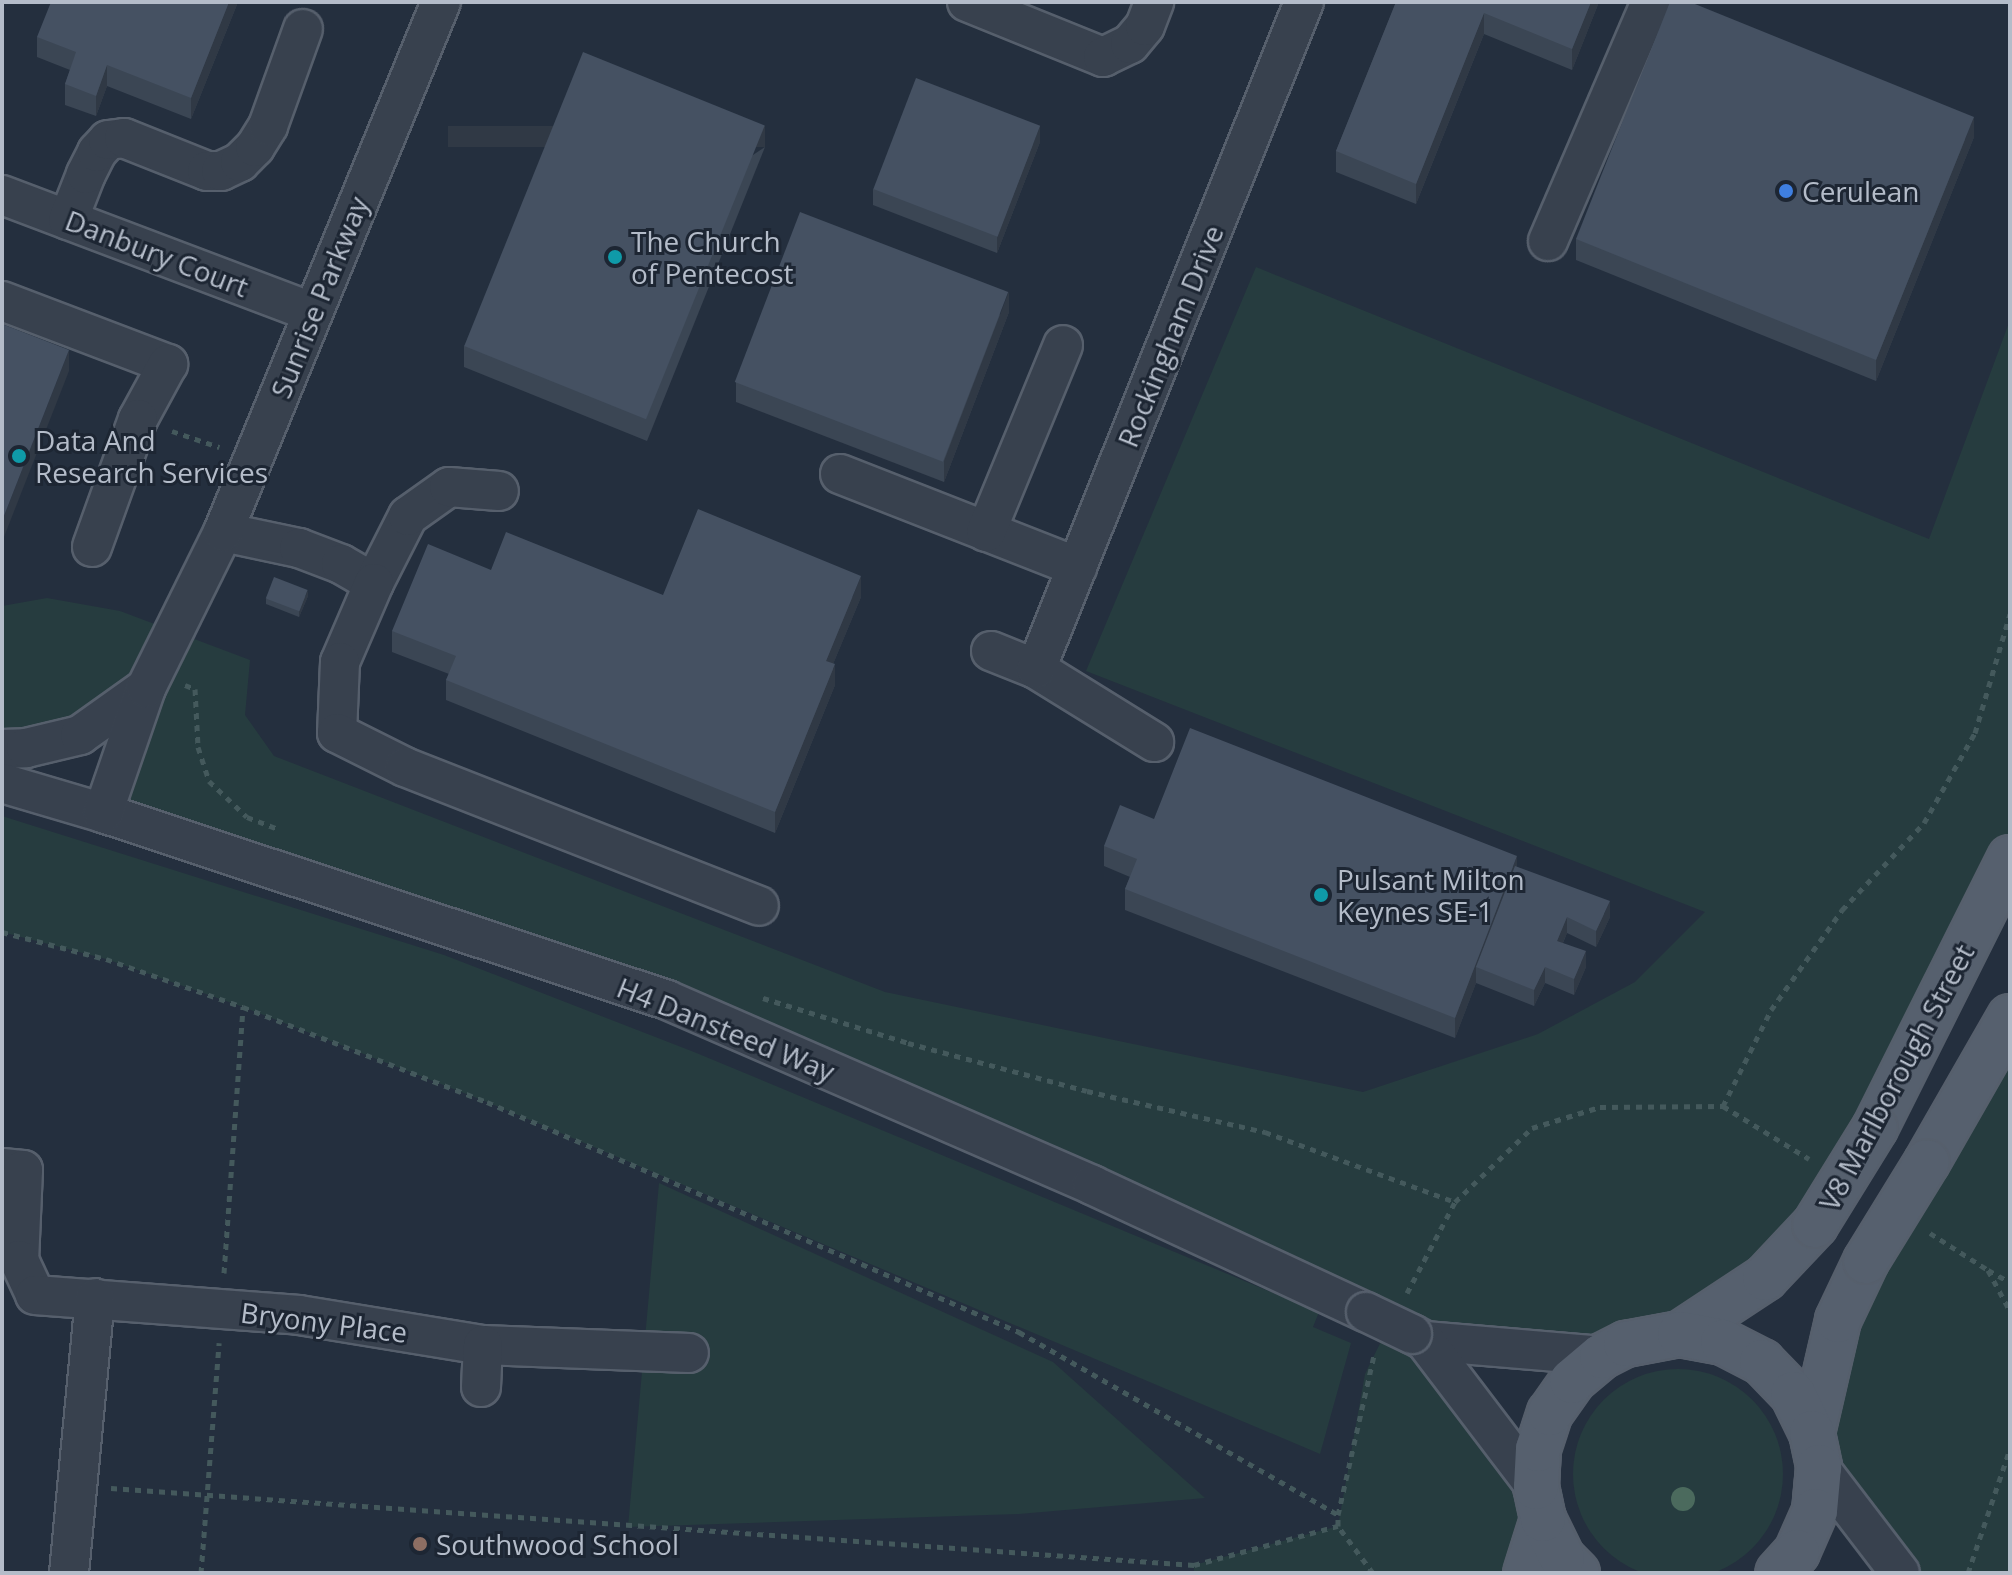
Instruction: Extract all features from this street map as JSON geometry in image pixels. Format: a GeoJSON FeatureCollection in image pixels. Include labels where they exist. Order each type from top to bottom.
{"type":"FeatureCollection","features":[{"type":"Feature","properties":{"kind":"main road","name":"V8 Marlborough Street"},"geometry":{"type":"LineString","coordinates":[[1680,1334],[1765,1278],[1815,1225],[1875,1128],[2010,858]]}},
{"type":"Feature","properties":{"kind":"main road"},"geometry":{"type":"LineString","coordinates":[[1778,1573],[1797,1552],[1815,1511],[1816,1450],[1838,1320],[1866,1261],[2010,1017]]}},
{"type":"Feature","properties":{"kind":"main road"},"geometry":{"type":"LineString","coordinates":[[1526,1573],[1540,1503],[1538,1449],[1550,1413],[1572,1381],[1602,1356],[1626,1344],[1680,1334],[1723,1342],[1762,1362],[1793,1394],[1816,1450]]}},
{"type":"Feature","properties":{"kind":"main road"},"geometry":{"type":"LineString","coordinates":[[1540,1503],[1562,1558],[1577,1573]]}},
{"type":"Feature","properties":{"kind":"street","name":"Sunrise Parkway"},"geometry":{"type":"LineString","coordinates":[[103,813],[150,680],[223,532],[441,2]]}},
{"type":"Feature","properties":{"kind":"street"},"geometry":{"type":"LineString","coordinates":[[967,2],[1103,57],[1130,44],[1145,26],[1154,2]]}},
{"type":"Feature","properties":{"kind":"street","name":"Rockingham Drive"},"geometry":{"type":"LineString","coordinates":[[1036,669],[1304,2]]}},
{"type":"Feature","properties":{"kind":"street"},"geometry":{"type":"LineString","coordinates":[[1548,241],[1651,2]]}},
{"type":"Feature","properties":{"kind":"street"},"geometry":{"type":"LineString","coordinates":[[68,220],[86,174],[97,152],[108,140],[124,138],[207,171],[221,171],[240,162],[255,147],[268,126],[303,29]]}},
{"type":"Feature","properties":{"kind":"street","name":"Danbury Court"},"geometry":{"type":"LineString","coordinates":[[2,195],[312,312]]}},
{"type":"Feature","properties":{"kind":"street"},"geometry":{"type":"LineString","coordinates":[[2,301],[168,364],[138,419],[92,547]]}},
{"type":"Feature","properties":{"kind":"street"},"geometry":{"type":"LineString","coordinates":[[986,532],[1063,345]]}},
{"type":"Feature","properties":{"kind":"street"},"geometry":{"type":"LineString","coordinates":[[840,474],[1077,567]]}},
{"type":"Feature","properties":{"kind":"street"},"geometry":{"type":"LineString","coordinates":[[499,491],[449,487],[408,516],[374,583],[340,662],[337,733],[405,767],[759,906]]}},
{"type":"Feature","properties":{"kind":"street"},"geometry":{"type":"LineString","coordinates":[[223,532],[299,548],[341,564],[374,583]]}},
{"type":"Feature","properties":{"kind":"street"},"geometry":{"type":"LineString","coordinates":[[991,651],[1036,669],[1154,742]]}},
{"type":"Feature","properties":{"kind":"street"},"geometry":{"type":"LineString","coordinates":[[2,749],[26,748],[80,735],[150,680]]}},
{"type":"Feature","properties":{"kind":"street","name":"H4 Dansteed Way"},"geometry":{"type":"LineString","coordinates":[[2,783],[103,813],[667,1000],[1092,1185],[1366,1312],[1405,1341],[1540,1503]]}},
{"type":"Feature","properties":{"kind":"street","name":"Bryony Place"},"geometry":{"type":"LineString","coordinates":[[2,1168],[23,1170],[19,1260],[35,1295],[299,1315],[483,1345],[689,1353]]}},
{"type":"Feature","properties":{"kind":"street"},"geometry":{"type":"LineString","coordinates":[[69,1573],[95,1298]]}},
{"type":"Feature","properties":{"kind":"street","name":"H4 Dansteed Way"},"geometry":{"type":"LineString","coordinates":[[1405,1341],[1602,1356]]}},
{"type":"Feature","properties":{"kind":"street"},"geometry":{"type":"LineString","coordinates":[[481,1387],[483,1345]]}},
{"type":"Feature","properties":{"kind":"street"},"geometry":{"type":"LineString","coordinates":[[1816,1450],[1900,1573]]}},
{"type":"Feature","properties":{"kind":"path"},"geometry":{"type":"LineString","coordinates":[[138,419],[254,458]]}},
{"type":"Feature","properties":{"kind":"path"},"geometry":{"type":"LineString","coordinates":[[1406,1295],[1455,1202],[1532,1128],[1600,1107],[1723,1106],[1780,998],[1842,910],[1924,823],[1975,733],[2010,614]]}},
{"type":"Feature","properties":{"kind":"path"},"geometry":{"type":"LineString","coordinates":[[150,680],[195,689],[198,747],[209,781],[247,817],[288,832]]}},
{"type":"Feature","properties":{"kind":"path"},"geometry":{"type":"LineString","coordinates":[[2,932],[106,959],[243,1007],[487,1102],[1019,1332],[1338,1515]]}},
{"type":"Feature","properties":{"kind":"path"},"geometry":{"type":"LineString","coordinates":[[748,994],[952,1055],[1265,1132],[1455,1202]]}},
{"type":"Feature","properties":{"kind":"path"},"geometry":{"type":"LineString","coordinates":[[201,1573],[243,1007]]}},
{"type":"Feature","properties":{"kind":"path"},"geometry":{"type":"LineString","coordinates":[[1926,1231],[2010,1282]]}},
{"type":"Feature","properties":{"kind":"path"},"geometry":{"type":"LineString","coordinates":[[1988,1270],[2010,1311]]}},
{"type":"Feature","properties":{"kind":"path"},"geometry":{"type":"LineString","coordinates":[[1373,1573],[1338,1526],[1338,1515],[1371,1361],[1405,1341]]}},
{"type":"Feature","properties":{"kind":"path"},"geometry":{"type":"LineString","coordinates":[[1968,1573],[2010,1449]]}},
{"type":"Feature","properties":{"kind":"path"},"geometry":{"type":"LineString","coordinates":[[77,1485],[208,1498],[1194,1565],[1338,1526]]}},
{"type":"Feature","properties":{"kind":"green space"},"geometry":{"type":"Polygon","coordinates":[[[1256,267],[1929,539],[2010,320],[2010,858],[1815,1225],[1680,1334],[1426,1341],[1536,1487],[1526,1573],[1194,1573],[1194,1565],[1338,1526],[1365,1374],[1390,1323],[667,1000],[103,813],[146,689],[2,749],[2,606],[47,598],[120,611],[250,660],[245,715],[274,756],[885,992],[1363,1092],[1538,1034],[1635,982],[1705,912],[1086,671],[1256,267]]]}},
{"type":"Feature","properties":{"kind":"green space"},"geometry":{"type":"Polygon","coordinates":[[[2,816],[444,955],[694,1052],[1319,1312],[1313,1327],[1351,1343],[1320,1454],[487,1102],[243,1007],[106,959],[2,932],[2,816]]]}},
{"type":"Feature","properties":{"kind":"green space"},"geometry":{"type":"Polygon","coordinates":[[[2010,1017],[2010,1573],[1900,1573],[1819,1467],[1838,1320],[2010,1017]]]}},
{"type":"Feature","properties":{"kind":"green space"},"geometry":{"type":"Polygon","coordinates":[[[659,1183],[1053,1362],[1205,1498],[1019,1514],[628,1527],[659,1183]]]}},
{"type":"Feature","properties":{"kind":"green space"},"geometry":{"type":"Polygon","coordinates":[[[1678,1369],[1718,1377],[1737,1386],[1752,1400],[1766,1415],[1775,1434],[1783,1474],[1775,1514],[1766,1533],[1752,1548],[1737,1562],[1718,1571],[1678,1579],[1638,1571],[1619,1562],[1604,1548],[1590,1533],[1581,1514],[1573,1474],[1581,1434],[1590,1415],[1604,1400],[1619,1386],[1638,1377],[1678,1369]]]}},
{"type":"Feature","properties":{"kind":"building"},"geometry":{"type":"Polygon","coordinates":[[[51,2],[229,2],[191,98],[107,65],[96,96],[65,84],[76,52],[37,37],[51,2]]]}},
{"type":"Feature","properties":{"kind":"building"},"geometry":{"type":"Polygon","coordinates":[[[1396,2],[1591,2],[1572,49],[1484,13],[1416,184],[1336,151],[1396,2]]]}},
{"type":"Feature","properties":{"kind":"building"},"geometry":{"type":"Polygon","coordinates":[[[1670,2],[1690,2],[1974,117],[1876,360],[1576,239],[1670,2]]]}},
{"type":"Feature","properties":{"kind":"building","name":"The Church of Pentecost"},"geometry":{"type":"Polygon","coordinates":[[[583,52],[765,125],[646,419],[464,346],[583,52]]]}},
{"type":"Feature","properties":{"kind":"building"},"geometry":{"type":"Polygon","coordinates":[[[916,78],[1040,126],[998,237],[873,189],[916,78]]]}},
{"type":"Feature","properties":{"kind":"building"},"geometry":{"type":"Polygon","coordinates":[[[800,212],[1008,292],[943,462],[735,382],[800,212]]]}},
{"type":"Feature","properties":{"kind":"building","name":"Data And Research Services"},"geometry":{"type":"Polygon","coordinates":[[[2,324],[69,350],[2,521],[2,324]]]}},
{"type":"Feature","properties":{"kind":"building"},"geometry":{"type":"Polygon","coordinates":[[[698,509],[861,576],[826,661],[835,664],[775,812],[446,680],[456,656],[392,631],[428,544],[491,570],[506,532],[663,595],[698,509]]]}},
{"type":"Feature","properties":{"kind":"building"},"geometry":{"type":"Polygon","coordinates":[[[274,577],[308,590],[299,611],[266,598],[274,577]]]}},
{"type":"Feature","properties":{"kind":"building","name":"Pulsant Milton Keynes SE-1"},"geometry":{"type":"Polygon","coordinates":[[[1190,728],[1517,856],[1455,1018],[1125,889],[1137,859],[1104,846],[1120,805],[1154,819],[1190,728]]]}},
{"type":"Feature","properties":{"kind":"building"},"geometry":{"type":"Polygon","coordinates":[[[1515,866],[1610,901],[1596,931],[1567,917],[1557,941],[1586,951],[1574,979],[1545,967],[1534,990],[1476,967],[1515,866]]]}},
{"type":"Feature","properties":{"kind":"place","name":"Cerulean"},"geometry":{"type":"Point","coordinates":[1786,191]}},
{"type":"Feature","properties":{"kind":"place","name":"The Church of Pentecost"},"geometry":{"type":"Point","coordinates":[615,257]}},
{"type":"Feature","properties":{"kind":"place","name":"Data And Research Services"},"geometry":{"type":"Point","coordinates":[19,456]}},
{"type":"Feature","properties":{"kind":"place","name":"Pulsant Milton Keynes SE-1"},"geometry":{"type":"Point","coordinates":[1321,895]}},
{"type":"Feature","properties":{"kind":"place","name":"Southwood School"},"geometry":{"type":"Point","coordinates":[420,1544]}}]}
